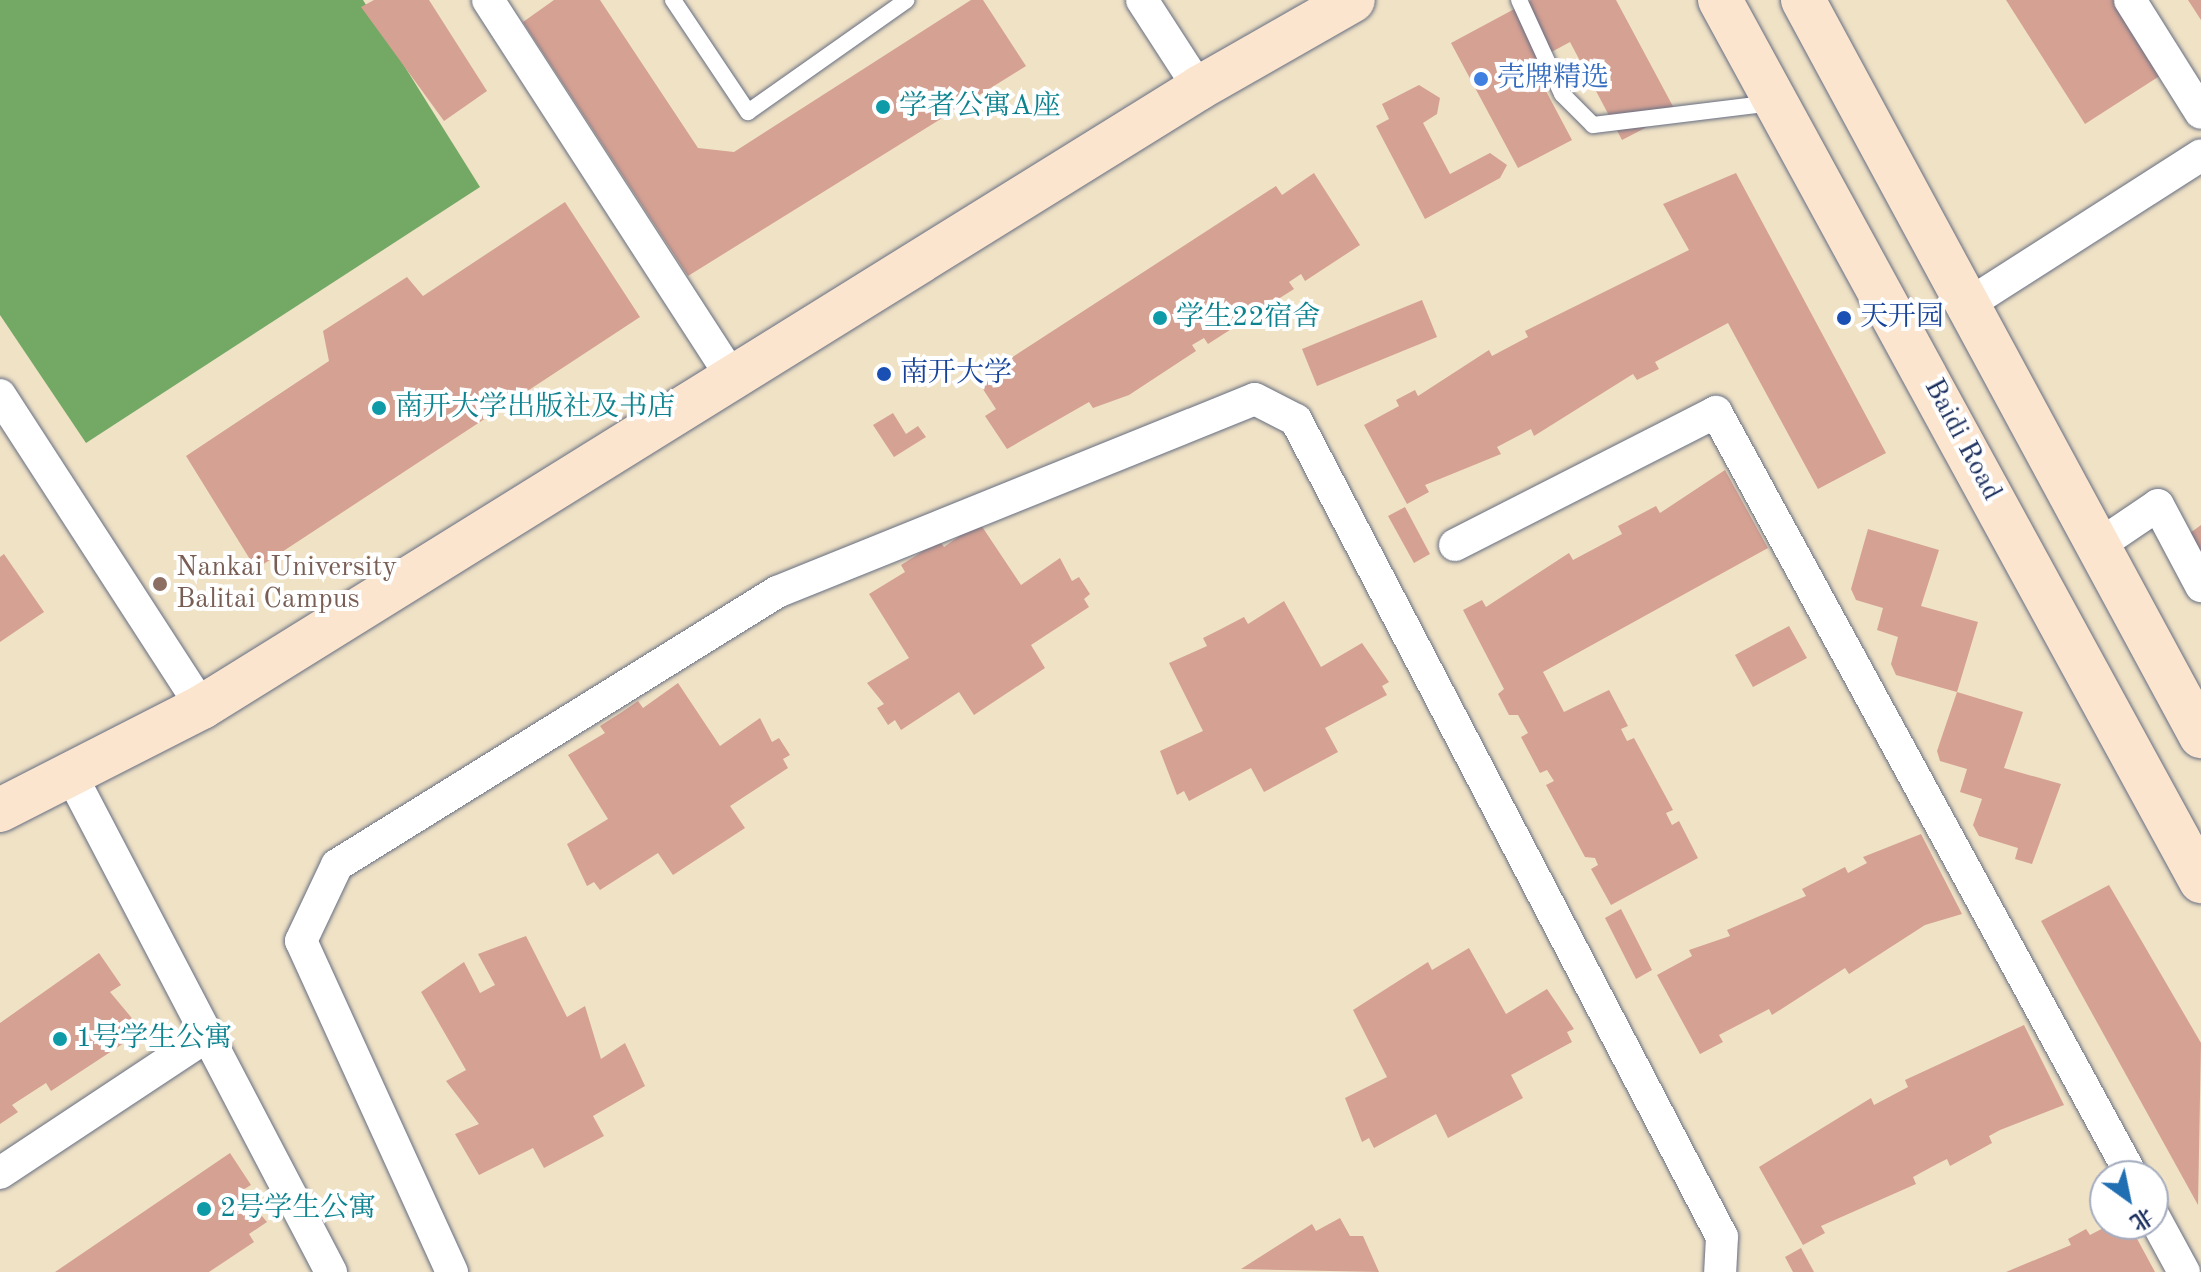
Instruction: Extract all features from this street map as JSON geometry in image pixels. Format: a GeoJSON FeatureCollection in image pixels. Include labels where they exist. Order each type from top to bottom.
{"type":"FeatureCollection","features":[{"type":"Feature","properties":{"kind":"main road"},"geometry":{"type":"LineString","coordinates":[[0,810],[202,707],[735,382],[1199,88],[1353,0]]}},
{"type":"Feature","properties":{"kind":"main road","name":"Baidi Road"},"geometry":{"type":"LineString","coordinates":[[1720,0],[1779,101],[2201,881]]}},
{"type":"Feature","properties":{"kind":"main road"},"geometry":{"type":"LineString","coordinates":[[1803,0],[1970,303],[2201,736]]}},
{"type":"Feature","properties":{"kind":"street"},"geometry":{"type":"LineString","coordinates":[[488,0],[735,382]]}},
{"type":"Feature","properties":{"kind":"street"},"geometry":{"type":"LineString","coordinates":[[1142,0],[1199,88]]}},
{"type":"Feature","properties":{"kind":"street"},"geometry":{"type":"LineString","coordinates":[[2130,0],[2201,113]]}},
{"type":"Feature","properties":{"kind":"street"},"geometry":{"type":"LineString","coordinates":[[1970,303],[2201,155]]}},
{"type":"Feature","properties":{"kind":"street"},"geometry":{"type":"LineString","coordinates":[[0,395],[202,707]]}},
{"type":"Feature","properties":{"kind":"street"},"geometry":{"type":"LineString","coordinates":[[452,1272],[301,941],[337,865],[777,592],[1255,399],[1296,420],[1722,1237],[1720,1272]]}},
{"type":"Feature","properties":{"kind":"street"},"geometry":{"type":"LineString","coordinates":[[1455,545],[1716,412],[2123,1160]]}},
{"type":"Feature","properties":{"kind":"street"},"geometry":{"type":"LineString","coordinates":[[2099,545],[2158,505],[2201,586]]}},
{"type":"Feature","properties":{"kind":"street"},"geometry":{"type":"LineString","coordinates":[[71,775],[207,1036],[319,1267]]}},
{"type":"Feature","properties":{"kind":"street"},"geometry":{"type":"LineString","coordinates":[[0,1173],[207,1036]]}},
{"type":"Feature","properties":{"kind":"street"},"geometry":{"type":"LineString","coordinates":[[2167,1240],[2184,1272]]}},
{"type":"Feature","properties":{"kind":"lane"},"geometry":{"type":"LineString","coordinates":[[673,0],[748,112],[870,31],[884,5],[907,0]]}},
{"type":"Feature","properties":{"kind":"lane"},"geometry":{"type":"LineString","coordinates":[[1519,0],[1562,94],[1593,125],[1779,101]]}},
{"type":"Feature","properties":{"kind":"green space"},"geometry":{"type":"Polygon","coordinates":[[[0,0],[363,0],[480,187],[86,443],[0,315],[0,0]]]}},
{"type":"Feature","properties":{"kind":"building"},"geometry":{"type":"Polygon","coordinates":[[[374,0],[429,0],[487,91],[444,121],[361,7],[374,0]]]}},
{"type":"Feature","properties":{"kind":"building","name":"学者公寓A座"},"geometry":{"type":"Polygon","coordinates":[[[554,0],[600,0],[698,148],[734,152],[971,0],[983,0],[1026,66],[688,276],[523,22],[554,0]]]}},
{"type":"Feature","properties":{"kind":"building"},"geometry":{"type":"Polygon","coordinates":[[[1531,0],[1616,0],[1676,112],[1622,140],[1570,42],[1531,63],[1572,140],[1518,168],[1451,43],[1531,0]]]}},
{"type":"Feature","properties":{"kind":"building"},"geometry":{"type":"Polygon","coordinates":[[[2006,0],[2130,0],[2172,68],[2085,124],[2006,0]]]}},
{"type":"Feature","properties":{"kind":"building"},"geometry":{"type":"Polygon","coordinates":[[[2188,0],[2201,0],[2201,20],[2188,0]]]}},
{"type":"Feature","properties":{"kind":"building"},"geometry":{"type":"Polygon","coordinates":[[[1419,85],[1440,98],[1437,114],[1423,123],[1450,174],[1490,153],[1507,165],[1500,178],[1425,219],[1376,126],[1389,119],[1382,104],[1419,85]]]}},
{"type":"Feature","properties":{"kind":"building","name":"学生22宿舍"},"geometry":{"type":"Polygon","coordinates":[[[1314,173],[1360,245],[1305,281],[1301,274],[1289,282],[1294,289],[1208,344],[1204,338],[1192,345],[1196,351],[1129,395],[1093,408],[1089,402],[1007,449],[985,416],[996,409],[977,380],[1276,186],[1282,195],[1314,173]]]}},
{"type":"Feature","properties":{"kind":"building"},"geometry":{"type":"Polygon","coordinates":[[[1736,173],[1886,453],[1818,489],[1728,323],[1655,362],[1659,369],[1637,380],[1633,374],[1534,436],[1531,429],[1497,447],[1501,454],[1425,485],[1429,492],[1407,504],[1364,425],[1399,406],[1396,400],[1415,390],[1418,396],[1489,350],[1492,356],[1528,337],[1525,331],[1689,250],[1663,204],[1736,173]]]}},
{"type":"Feature","properties":{"kind":"building","name":"南开大学出版社及书店"},"geometry":{"type":"Polygon","coordinates":[[[565,202],[640,317],[256,569],[186,456],[329,361],[323,331],[407,277],[423,296],[565,202]]]}},
{"type":"Feature","properties":{"kind":"building"},"geometry":{"type":"Polygon","coordinates":[[[1422,300],[1437,337],[1317,386],[1302,349],[1422,300]]]}},
{"type":"Feature","properties":{"kind":"building"},"geometry":{"type":"Polygon","coordinates":[[[893,413],[906,434],[918,426],[926,437],[894,457],[873,425],[893,413]]]}},
{"type":"Feature","properties":{"kind":"building"},"geometry":{"type":"Polygon","coordinates":[[[1725,470],[1768,548],[1543,672],[1564,712],[1609,690],[1628,726],[1621,729],[1627,741],[1634,738],[1673,810],[1666,813],[1672,825],[1679,821],[1698,858],[1611,905],[1591,869],[1598,865],[1595,858],[1585,857],[1546,785],[1554,781],[1547,770],[1540,773],[1521,737],[1528,733],[1518,715],[1509,715],[1498,694],[1504,689],[1463,610],[1482,600],[1486,607],[1569,553],[1573,560],[1622,534],[1618,526],[1656,506],[1660,513],[1725,470]]]}},
{"type":"Feature","properties":{"kind":"building"},"geometry":{"type":"Polygon","coordinates":[[[1405,507],[1430,554],[1414,563],[1388,516],[1405,507]]]}},
{"type":"Feature","properties":{"kind":"building"},"geometry":{"type":"Polygon","coordinates":[[[979,522],[1021,585],[1060,558],[1072,581],[1079,577],[1090,594],[1084,599],[1089,607],[1031,645],[1045,668],[974,715],[959,692],[901,730],[895,720],[888,725],[877,708],[884,704],[867,683],[909,658],[869,594],[905,572],[901,565],[939,540],[944,547],[979,522]]]}},
{"type":"Feature","properties":{"kind":"building"},"geometry":{"type":"Polygon","coordinates":[[[2201,525],[2201,563],[2186,536],[2201,525]]]}},
{"type":"Feature","properties":{"kind":"building"},"geometry":{"type":"Polygon","coordinates":[[[1868,529],[1939,550],[1921,606],[1978,622],[1957,692],[1896,675],[1891,664],[1898,637],[1877,630],[1883,608],[1856,600],[1851,589],[1868,529]]]}},
{"type":"Feature","properties":{"kind":"building"},"geometry":{"type":"Polygon","coordinates":[[[4,554],[44,612],[0,642],[0,557],[4,554]]]}},
{"type":"Feature","properties":{"kind":"building"},"geometry":{"type":"Polygon","coordinates":[[[1284,601],[1321,667],[1362,643],[1389,682],[1382,686],[1387,695],[1325,728],[1338,752],[1264,792],[1251,768],[1189,801],[1184,791],[1177,795],[1160,751],[1203,731],[1169,663],[1207,646],[1203,638],[1244,617],[1248,624],[1284,601]]]}},
{"type":"Feature","properties":{"kind":"building"},"geometry":{"type":"Polygon","coordinates":[[[1789,626],[1807,658],[1753,687],[1735,655],[1789,626]]]}},
{"type":"Feature","properties":{"kind":"building"},"geometry":{"type":"Polygon","coordinates":[[[678,683],[720,746],[760,718],[772,742],[779,738],[790,755],[783,759],[788,768],[730,806],[745,828],[673,875],[658,853],[600,890],[594,882],[587,886],[567,844],[608,819],[568,755],[605,733],[600,726],[638,701],[643,708],[678,683]]]}},
{"type":"Feature","properties":{"kind":"building"},"geometry":{"type":"Polygon","coordinates":[[[1957,692],[2023,712],[2004,768],[2061,784],[2032,864],[2015,859],[2018,848],[1979,836],[1973,825],[1982,799],[1960,792],[1967,769],[1940,761],[1937,751],[1957,692]]]}},
{"type":"Feature","properties":{"kind":"building"},"geometry":{"type":"Polygon","coordinates":[[[1921,834],[1962,914],[1925,925],[1849,974],[1845,968],[1772,1015],[1769,1009],[1719,1035],[1723,1042],[1700,1054],[1657,975],[1692,956],[1689,950],[1730,936],[1727,930],[1806,896],[1802,889],[1845,867],[1848,873],[1867,863],[1863,857],[1921,834]]]}},
{"type":"Feature","properties":{"kind":"building"},"geometry":{"type":"Polygon","coordinates":[[[2109,885],[2201,1043],[2198,1205],[2041,921],[2109,885]]]}},
{"type":"Feature","properties":{"kind":"building"},"geometry":{"type":"Polygon","coordinates":[[[1621,909],[1652,970],[1636,979],[1605,918],[1621,909]]]}},
{"type":"Feature","properties":{"kind":"building"},"geometry":{"type":"Polygon","coordinates":[[[526,936],[567,1017],[585,1006],[601,1059],[625,1043],[645,1086],[593,1116],[604,1136],[544,1168],[533,1148],[479,1175],[455,1134],[479,1124],[446,1081],[466,1070],[421,992],[464,962],[480,993],[495,985],[478,954],[526,936]]]}},
{"type":"Feature","properties":{"kind":"building"},"geometry":{"type":"Polygon","coordinates":[[[1469,948],[1506,1014],[1547,989],[1574,1029],[1567,1032],[1572,1042],[1511,1075],[1523,1098],[1448,1138],[1436,1114],[1374,1148],[1369,1138],[1362,1142],[1345,1098],[1387,1077],[1353,1010],[1428,962],[1432,970],[1469,948]]]}},
{"type":"Feature","properties":{"kind":"building","name":"1号学生公寓"},"geometry":{"type":"Polygon","coordinates":[[[99,953],[121,985],[110,992],[136,1023],[118,1035],[124,1043],[51,1091],[46,1083],[12,1105],[18,1112],[0,1124],[0,1023],[99,953]]]}},
{"type":"Feature","properties":{"kind":"building"},"geometry":{"type":"Polygon","coordinates":[[[2024,1025],[2064,1105],[2000,1130],[1989,1136],[1992,1143],[1950,1166],[1947,1159],[1913,1177],[1916,1184],[1821,1226],[1825,1233],[1803,1245],[1759,1167],[1871,1098],[1874,1105],[1908,1087],[1905,1080],[2024,1025]]]}},
{"type":"Feature","properties":{"kind":"building","name":"2号学生公寓"},"geometry":{"type":"Polygon","coordinates":[[[230,1153],[251,1185],[241,1191],[267,1222],[249,1234],[254,1242],[209,1272],[55,1272],[230,1153]]]}},
{"type":"Feature","properties":{"kind":"building"},"geometry":{"type":"Polygon","coordinates":[[[1340,1218],[1350,1236],[1363,1236],[1379,1272],[1241,1269],[1312,1224],[1316,1231],[1340,1218]]]}},
{"type":"Feature","properties":{"kind":"building"},"geometry":{"type":"Polygon","coordinates":[[[2086,1229],[2089,1240],[2138,1240],[2155,1272],[2006,1272],[2071,1245],[2068,1239],[2086,1229]]]}},
{"type":"Feature","properties":{"kind":"building"},"geometry":{"type":"Polygon","coordinates":[[[1801,1248],[1814,1272],[1793,1272],[1785,1257],[1801,1248]]]}},
{"type":"Feature","properties":{"kind":"place","name":"壳牌精选"},"geometry":{"type":"Point","coordinates":[1481,79]}},
{"type":"Feature","properties":{"kind":"place","name":"学者公寓A座"},"geometry":{"type":"Point","coordinates":[883,107]}},
{"type":"Feature","properties":{"kind":"place","name":"学生22宿舍"},"geometry":{"type":"Point","coordinates":[1160,318]}},
{"type":"Feature","properties":{"kind":"place","name":"天开园"},"geometry":{"type":"Point","coordinates":[1844,318]}},
{"type":"Feature","properties":{"kind":"place","name":"南开大学"},"geometry":{"type":"Point","coordinates":[884,374]}},
{"type":"Feature","properties":{"kind":"place","name":"南开大学出版社及书店"},"geometry":{"type":"Point","coordinates":[379,408]}},
{"type":"Feature","properties":{"kind":"place","name":"Nankai University Balitai Campus"},"geometry":{"type":"Point","coordinates":[160,584]}},
{"type":"Feature","properties":{"kind":"place","name":"1号学生公寓"},"geometry":{"type":"Point","coordinates":[60,1039]}},
{"type":"Feature","properties":{"kind":"place","name":"2号学生公寓"},"geometry":{"type":"Point","coordinates":[204,1209]}}]}
